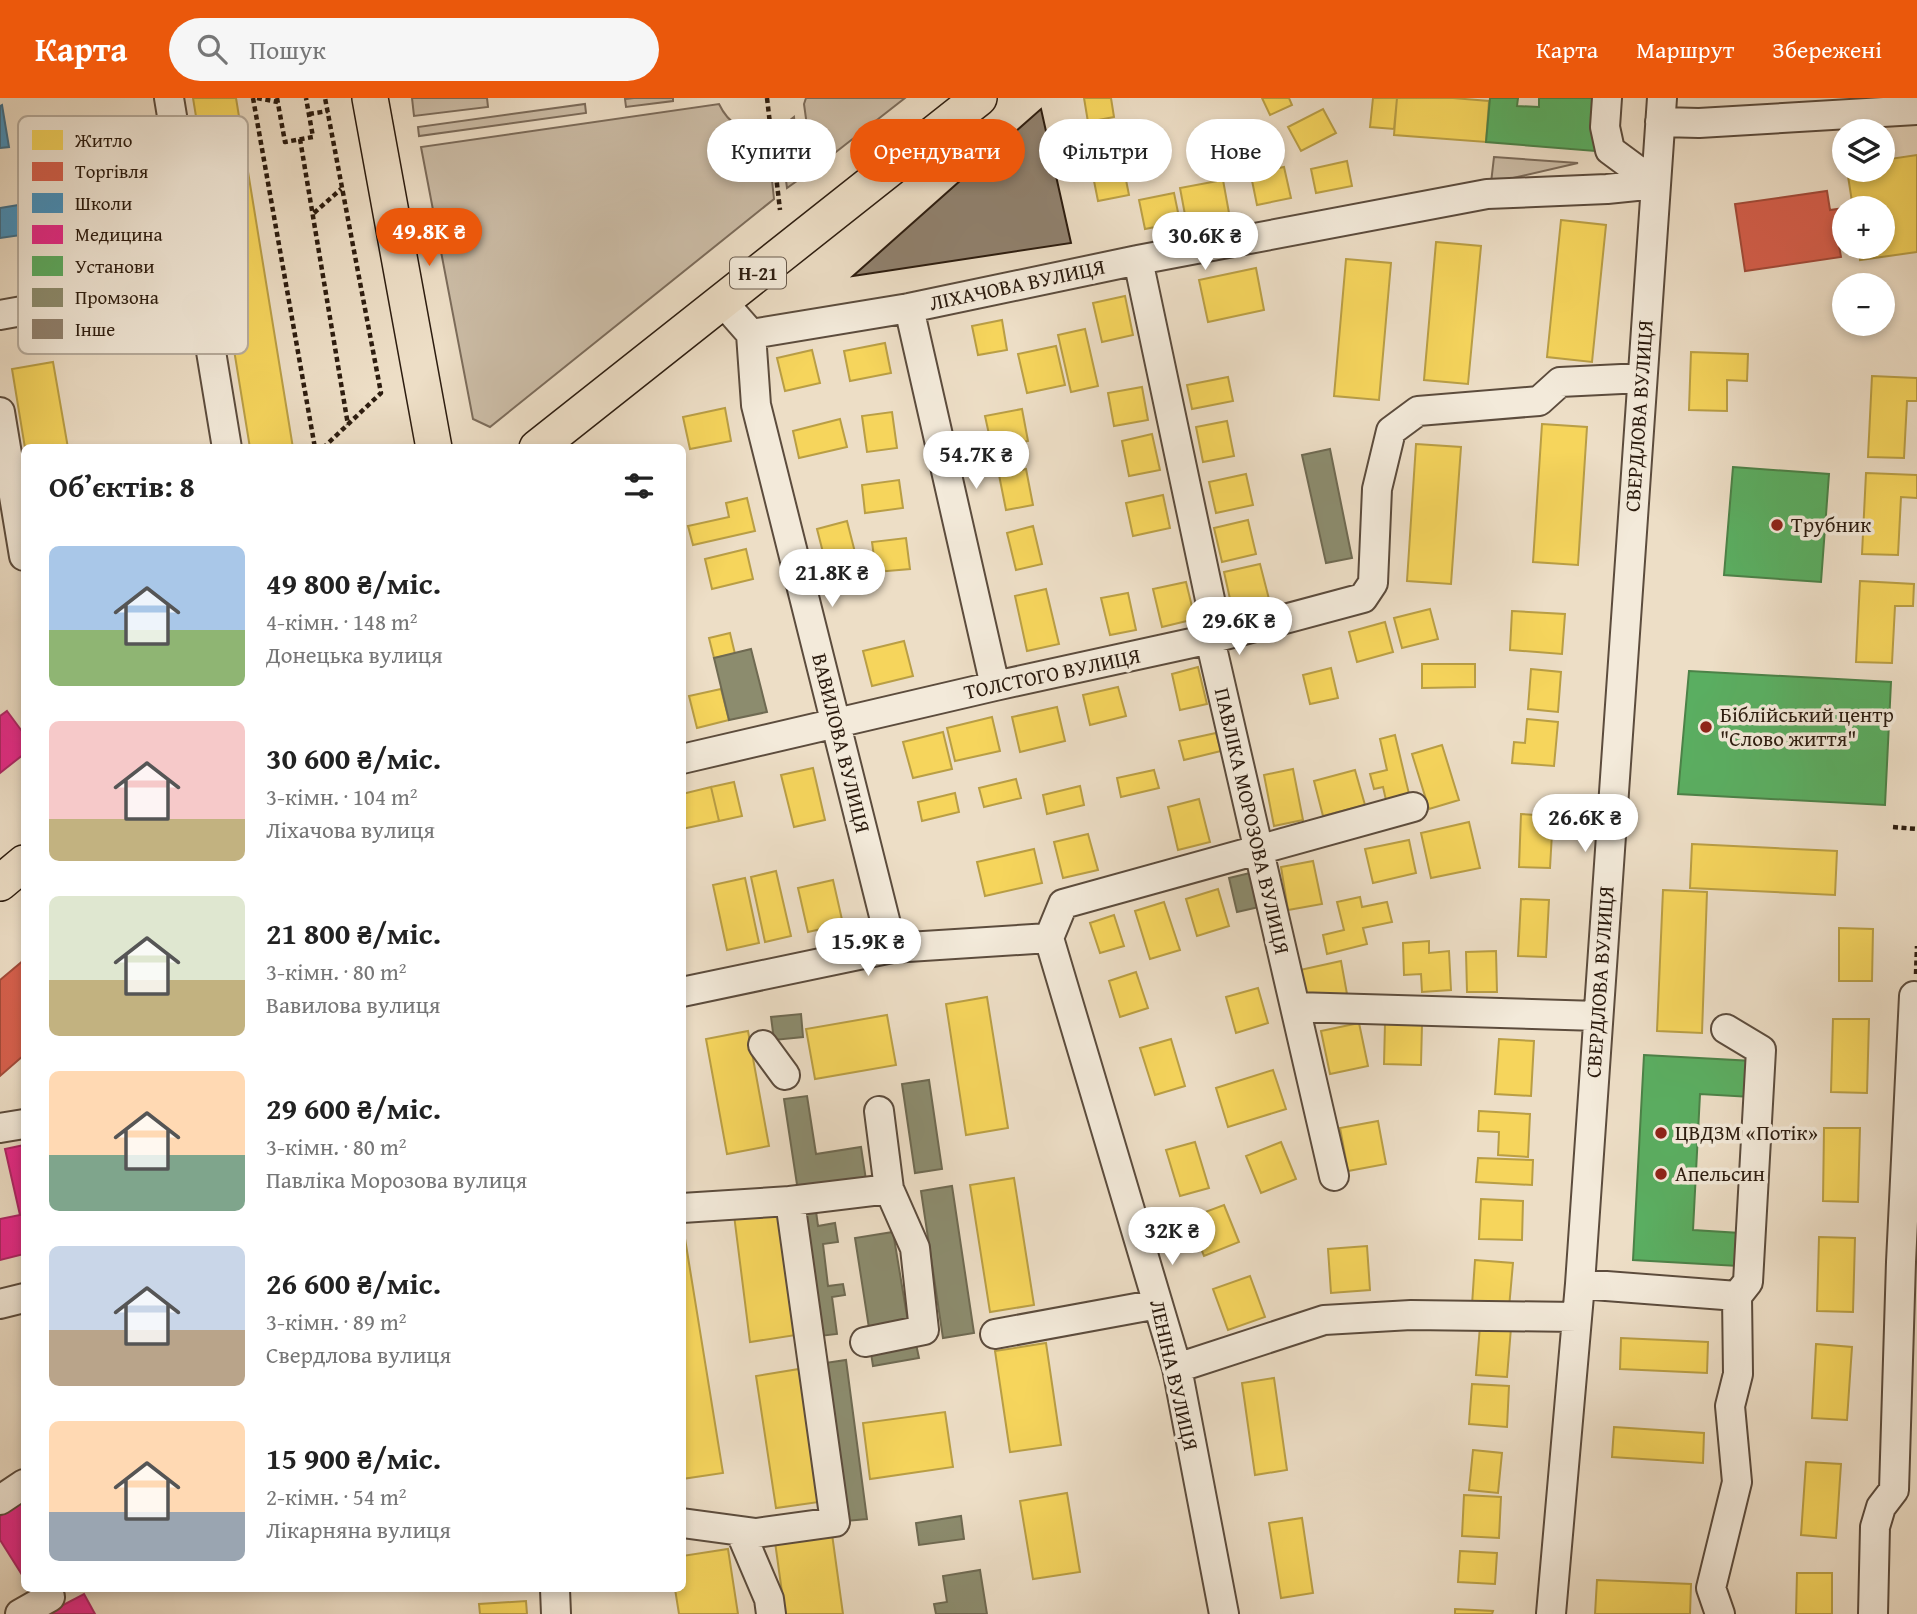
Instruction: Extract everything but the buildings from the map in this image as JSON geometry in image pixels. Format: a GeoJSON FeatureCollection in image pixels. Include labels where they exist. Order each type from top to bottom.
{"type":"FeatureCollection","features":[{"type":"Feature","properties":{"kind":"main road"},"geometry":{"type":"LineString","coordinates":[[370,98],[433,444]]}},
{"type":"Feature","properties":{"kind":"main road","name":"Н-21"},"geometry":{"type":"LineString","coordinates":[[542,444],[979,98]]}},
{"type":"Feature","properties":{"kind":"main road"},"geometry":{"type":"LineString","coordinates":[[0,883],[21,866]]}},
{"type":"Feature","properties":{"kind":"street"},"geometry":{"type":"LineString","coordinates":[[169,98],[172,116]]}},
{"type":"Feature","properties":{"kind":"street"},"geometry":{"type":"LineString","coordinates":[[1607,98],[1605,127],[1610,150],[1656,184]]}},
{"type":"Feature","properties":{"kind":"street"},"geometry":{"type":"LineString","coordinates":[[1661,110],[1699,123],[1917,110]]}},
{"type":"Feature","properties":{"kind":"street","name":"СВЕРДЛОВА ВУЛИЦЯ"},"geometry":{"type":"LineString","coordinates":[[1551,1614],[1580,1284],[1661,110]]}},
{"type":"Feature","properties":{"kind":"street","name":"ЛІХАЧОВА ВУЛИЦЯ"},"geometry":{"type":"LineString","coordinates":[[751,334],[909,308],[1138,260],[1487,194],[1656,184]]}},
{"type":"Feature","properties":{"kind":"street","name":"ПАВЛІКА МОРОЗОВА ВУЛИЦЯ"},"geometry":{"type":"LineString","coordinates":[[1138,260],[1215,623],[1210,639],[1334,1175]]}},
{"type":"Feature","properties":{"kind":"street"},"geometry":{"type":"LineString","coordinates":[[722,301],[751,334]]}},
{"type":"Feature","properties":{"kind":"street"},"geometry":{"type":"LineString","coordinates":[[909,308],[995,686]]}},
{"type":"Feature","properties":{"kind":"street"},"geometry":{"type":"LineString","coordinates":[[0,315],[18,312]]}},
{"type":"Feature","properties":{"kind":"street","name":"ВАВИЛОВА ВУЛИЦЯ"},"geometry":{"type":"LineString","coordinates":[[751,334],[756,405],[892,948]]}},
{"type":"Feature","properties":{"kind":"street"},"geometry":{"type":"LineString","coordinates":[[211,354],[226,444]]}},
{"type":"Feature","properties":{"kind":"street","name":"ТОЛСТОГО ВУЛИЦЯ"},"geometry":{"type":"LineString","coordinates":[[686,759],[995,686],[1210,639],[1363,598],[1373,583],[1377,489],[1391,431],[1418,411],[1539,401],[1560,382],[1642,378]]}},
{"type":"Feature","properties":{"kind":"street"},"geometry":{"type":"LineString","coordinates":[[0,412],[21,538]]}},
{"type":"Feature","properties":{"kind":"street"},"geometry":{"type":"LineString","coordinates":[[686,991],[892,948],[1049,938],[1063,904],[1413,807]]}},
{"type":"Feature","properties":{"kind":"street","name":"ЛЕНІНА ВУЛИЦЯ"},"geometry":{"type":"LineString","coordinates":[[1049,938],[1177,1368],[1224,1614]]}},
{"type":"Feature","properties":{"kind":"street"},"geometry":{"type":"LineString","coordinates":[[1873,1614],[1875,1527],[1881,1507],[1894,1490],[1901,1262],[1914,996]]}},
{"type":"Feature","properties":{"kind":"street"},"geometry":{"type":"LineString","coordinates":[[1295,1007],[1598,1016]]}},
{"type":"Feature","properties":{"kind":"street"},"geometry":{"type":"LineString","coordinates":[[1720,1614],[1711,1588],[1737,1482],[1730,1406],[1738,1374],[1737,1296],[1748,1282],[1762,1050],[1726,1030]]}},
{"type":"Feature","properties":{"kind":"street"},"geometry":{"type":"LineString","coordinates":[[763,1045],[785,1075]]}},
{"type":"Feature","properties":{"kind":"street"},"geometry":{"type":"LineString","coordinates":[[865,1342],[924,1330],[915,1248],[889,1189],[879,1111]]}},
{"type":"Feature","properties":{"kind":"street"},"geometry":{"type":"LineString","coordinates":[[0,1128],[21,1124]]}},
{"type":"Feature","properties":{"kind":"street"},"geometry":{"type":"LineString","coordinates":[[686,1208],[790,1201],[889,1189]]}},
{"type":"Feature","properties":{"kind":"street"},"geometry":{"type":"LineString","coordinates":[[686,1524],[756,1532],[835,1522],[790,1201]]}},
{"type":"Feature","properties":{"kind":"street"},"geometry":{"type":"LineString","coordinates":[[1580,1284],[1737,1296]]}},
{"type":"Feature","properties":{"kind":"street"},"geometry":{"type":"LineString","coordinates":[[0,1304],[21,1299]]}},
{"type":"Feature","properties":{"kind":"street"},"geometry":{"type":"LineString","coordinates":[[995,1334],[1158,1304]]}},
{"type":"Feature","properties":{"kind":"street"},"geometry":{"type":"LineString","coordinates":[[1177,1368],[1324,1320],[1411,1315],[1577,1317]]}},
{"type":"Feature","properties":{"kind":"street"},"geometry":{"type":"LineString","coordinates":[[0,1500],[21,1485]]}},
{"type":"Feature","properties":{"kind":"street"},"geometry":{"type":"LineString","coordinates":[[740,1531],[769,1599],[771,1614]]}},
{"type":"Feature","properties":{"kind":"street"},"geometry":{"type":"LineString","coordinates":[[555,1592],[556,1614]]}},
{"type":"Feature","properties":{"kind":"street"},"geometry":{"type":"LineString","coordinates":[[20,1614],[50,1597]]}},
{"type":"Feature","properties":{"kind":"path"},"geometry":{"type":"LineString","coordinates":[[306,98],[313,137],[285,142],[277,100],[255,98],[314,444]]}},
{"type":"Feature","properties":{"kind":"path"},"geometry":{"type":"LineString","coordinates":[[325,98],[381,393],[328,444]]}},
{"type":"Feature","properties":{"kind":"path"},"geometry":{"type":"LineString","coordinates":[[767,98],[780,210]]}},
{"type":"Feature","properties":{"kind":"path"},"geometry":{"type":"LineString","coordinates":[[309,114],[328,111]]}},
{"type":"Feature","properties":{"kind":"path"},"geometry":{"type":"LineString","coordinates":[[300,139],[349,426]]}},
{"type":"Feature","properties":{"kind":"path"},"geometry":{"type":"LineString","coordinates":[[314,213],[342,188]]}},
{"type":"Feature","properties":{"kind":"path"},"geometry":{"type":"LineString","coordinates":[[1893,827],[1917,829]]}},
{"type":"Feature","properties":{"kind":"shaded area"},"geometry":{"type":"Polygon","coordinates":[[[412,98],[487,98],[488,107],[414,116],[412,98]]]}},
{"type":"Feature","properties":{"kind":"shaded area"},"geometry":{"type":"Polygon","coordinates":[[[673,98],[673,101],[626,107],[625,99],[673,98]]]}},
{"type":"Feature","properties":{"kind":"shaded area"},"geometry":{"type":"Polygon","coordinates":[[[806,98],[905,98],[878,119],[850,119],[850,141],[836,152],[836,119],[806,119],[806,98]]]}},
{"type":"Feature","properties":{"kind":"shaded area"},"geometry":{"type":"Polygon","coordinates":[[[585,104],[586,113],[419,136],[418,127],[585,104]]]}},
{"type":"Feature","properties":{"kind":"shaded area"},"geometry":{"type":"Polygon","coordinates":[[[719,104],[729,119],[707,119],[707,182],[772,182],[774,199],[490,427],[473,419],[421,147],[719,104]]]}},
{"type":"Feature","properties":{"kind":"shaded area"},"geometry":{"type":"Polygon","coordinates":[[[1494,157],[1578,163],[1491,183],[1494,157]]]}},
{"type":"Feature","properties":{"kind":"place","name":"Трубник"},"geometry":{"type":"Point","coordinates":[1777,525]}},
{"type":"Feature","properties":{"kind":"place","name":"Біблійський центр \"Слово життя\""},"geometry":{"type":"Point","coordinates":[1706,727]}},
{"type":"Feature","properties":{"kind":"place","name":"ЦВДЗМ «Потік»"},"geometry":{"type":"Point","coordinates":[1661,1133]}},
{"type":"Feature","properties":{"kind":"place","name":"Апельсин"},"geometry":{"type":"Point","coordinates":[1661,1174]}}]}
